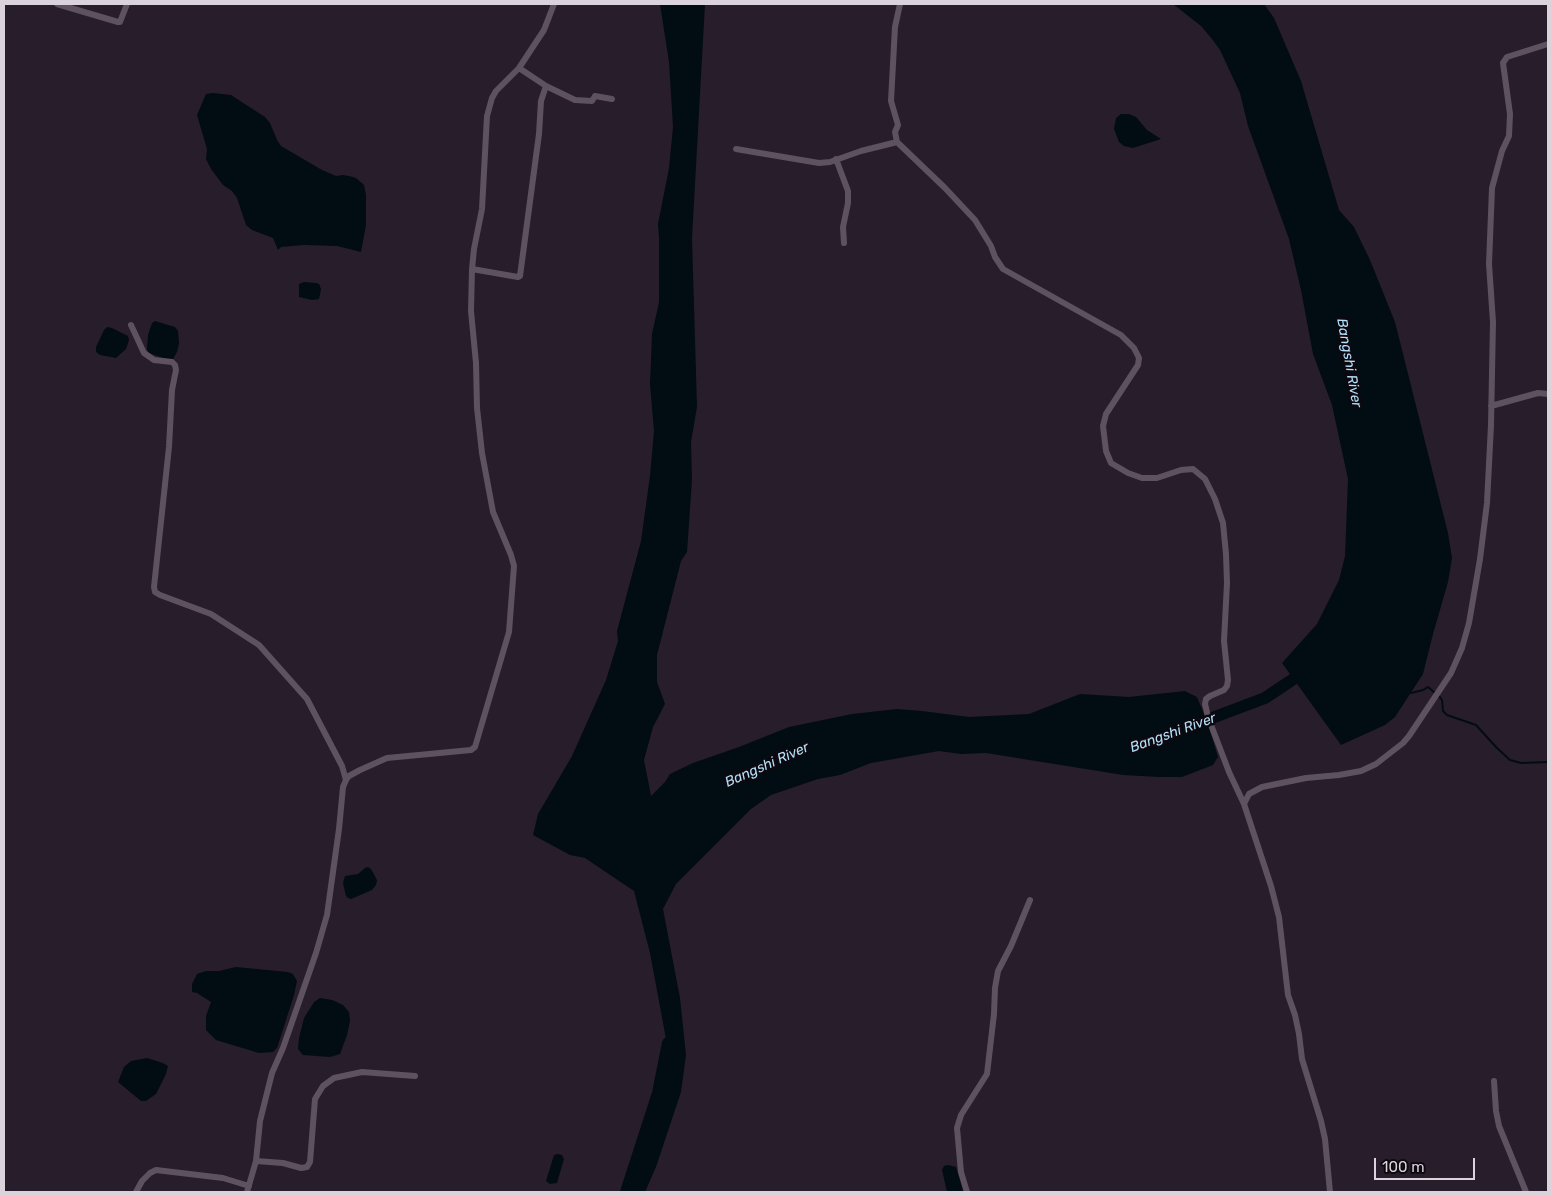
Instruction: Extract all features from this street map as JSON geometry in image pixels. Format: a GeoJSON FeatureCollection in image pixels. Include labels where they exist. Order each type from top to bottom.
{"type":"FeatureCollection","features":[{"type":"Feature","properties":{"kind":"street"},"geometry":{"type":"LineString","coordinates":[[57,4],[120,22],[127,4]]}},
{"type":"Feature","properties":{"kind":"street"},"geometry":{"type":"LineString","coordinates":[[136,1192],[146,1177],[156,1170],[223,1178],[248,1189],[256,1161],[260,1121],[272,1073],[284,1048],[327,916],[343,787],[346,780],[349,776],[360,770],[387,758],[471,750],[475,747],[509,632],[514,566],[494,512],[482,453],[471,319],[472,270],[482,210],[487,116],[496,91],[519,68],[544,30],[554,4]]}},
{"type":"Feature","properties":{"kind":"street"},"geometry":{"type":"LineString","coordinates":[[900,4],[895,27],[891,101],[898,125],[895,132],[897,142],[975,220],[1003,269],[1121,335],[1134,348],[1139,358],[1138,365],[1104,420],[1104,442],[1111,463],[1128,473],[1142,478],[1157,478],[1181,470],[1193,469],[1205,479],[1215,499],[1223,523],[1227,583],[1224,640],[1227,686],[1224,690],[1206,699],[1205,704],[1208,717],[1229,772],[1244,804],[1267,869],[1279,917],[1288,995],[1295,1015],[1302,1059],[1325,1139],[1330,1192]]}},
{"type":"Feature","properties":{"kind":"street"},"geometry":{"type":"LineString","coordinates":[[1244,804],[1250,794],[1262,787],[1306,778],[1361,771],[1376,764],[1403,743],[1451,674],[1462,648],[1480,559],[1487,503],[1493,322],[1489,264],[1492,188],[1502,151],[1509,136],[1510,114],[1503,63],[1507,57],[1548,44]]}},
{"type":"Feature","properties":{"kind":"street"},"geometry":{"type":"LineString","coordinates":[[519,68],[546,86],[575,100],[592,101],[595,96],[612,99]]}},
{"type":"Feature","properties":{"kind":"street"},"geometry":{"type":"LineString","coordinates":[[472,270],[518,278],[520,276],[539,134],[541,101],[546,86]]}},
{"type":"Feature","properties":{"kind":"street"},"geometry":{"type":"LineString","coordinates":[[736,149],[819,163],[836,160],[861,151],[897,142]]}},
{"type":"Feature","properties":{"kind":"street"},"geometry":{"type":"LineString","coordinates":[[836,160],[848,191],[848,203],[843,227],[844,243]]}},
{"type":"Feature","properties":{"kind":"street"},"geometry":{"type":"LineString","coordinates":[[131,325],[144,353],[154,360],[172,362],[176,370],[172,390],[169,447],[154,587],[156,592],[211,614],[259,645],[307,699],[342,766],[346,780]]}},
{"type":"Feature","properties":{"kind":"street"},"geometry":{"type":"LineString","coordinates":[[1491,406],[1538,393],[1548,394]]}},
{"type":"Feature","properties":{"kind":"street"},"geometry":{"type":"LineString","coordinates":[[967,1192],[961,1172],[957,1128],[962,1115],[987,1074],[998,971],[1011,946],[1030,900]]}},
{"type":"Feature","properties":{"kind":"street"},"geometry":{"type":"LineString","coordinates":[[256,1161],[283,1163],[301,1168],[307,1167],[310,1162],[315,1099],[323,1086],[334,1078],[362,1072],[415,1076]]}},
{"type":"Feature","properties":{"kind":"street"},"geometry":{"type":"LineString","coordinates":[[1494,1081],[1499,1126],[1526,1192]]}},
{"type":"Feature","properties":{"kind":"water"},"geometry":{"type":"Polygon","coordinates":[[[660,4],[705,4],[692,238],[697,407],[691,442],[692,480],[687,552],[681,561],[657,655],[657,682],[665,704],[653,727],[644,760],[651,796],[670,774],[693,763],[789,727],[852,714],[897,709],[969,717],[1029,714],[1080,694],[1129,697],[1185,691],[1197,697],[1207,721],[1218,757],[1213,765],[1182,777],[1159,777],[1123,775],[986,753],[961,754],[939,751],[871,763],[840,775],[818,779],[771,795],[751,809],[676,884],[663,909],[680,998],[686,1055],[681,1092],[656,1167],[645,1192],[628,1192],[663,1080],[666,1039],[650,953],[634,891],[585,858],[570,855],[533,835],[538,814],[572,756],[606,680],[618,641],[617,631],[641,541],[654,431],[650,384],[652,334],[659,302],[658,224],[669,168],[673,127],[669,62],[660,4]]]}},
{"type":"Feature","properties":{"kind":"water"},"geometry":{"type":"Polygon","coordinates":[[[1173,4],[1264,4],[1274,18],[1301,81],[1339,210],[1354,227],[1370,260],[1395,322],[1448,533],[1452,558],[1448,582],[1423,674],[1395,717],[1385,725],[1341,745],[1282,663],[1317,624],[1339,580],[1345,556],[1348,479],[1332,405],[1313,354],[1289,239],[1248,126],[1240,93],[1220,50],[1212,39],[1201,26],[1173,4]]]}},
{"type":"Feature","properties":{"kind":"water"},"geometry":{"type":"Polygon","coordinates":[[[206,94],[231,95],[265,117],[281,146],[322,170],[336,176],[343,175],[356,178],[364,185],[366,225],[361,252],[337,246],[304,245],[281,247],[278,250],[273,238],[252,230],[246,225],[237,198],[232,191],[223,185],[206,159],[207,149],[197,115],[206,94]]]}},
{"type":"Feature","properties":{"kind":"water"},"geometry":{"type":"Polygon","coordinates":[[[1121,114],[1129,114],[1136,117],[1147,130],[1161,139],[1133,148],[1124,146],[1119,142],[1114,129],[1116,118],[1121,114]]]}},
{"type":"Feature","properties":{"kind":"water"},"geometry":{"type":"Polygon","coordinates":[[[304,282],[319,284],[321,289],[319,299],[312,300],[299,297],[299,284],[304,282]]]}},
{"type":"Feature","properties":{"kind":"water"},"geometry":{"type":"Polygon","coordinates":[[[155,321],[175,327],[178,331],[179,343],[173,359],[166,359],[149,353],[147,349],[148,335],[152,323],[155,321]]]}},
{"type":"Feature","properties":{"kind":"water"},"geometry":{"type":"Polygon","coordinates":[[[107,327],[128,336],[129,340],[126,349],[116,358],[100,355],[96,352],[96,347],[107,327]]]}},
{"type":"Feature","properties":{"kind":"water"},"geometry":{"type":"Polygon","coordinates":[[[368,867],[377,880],[376,885],[372,890],[351,899],[348,898],[343,883],[345,876],[358,874],[368,867]]]}},
{"type":"Feature","properties":{"kind":"water"},"geometry":{"type":"Polygon","coordinates":[[[236,967],[288,972],[293,974],[297,981],[277,1048],[273,1052],[259,1053],[216,1040],[206,1030],[206,1016],[211,1002],[192,992],[192,984],[197,974],[236,967]]]}},
{"type":"Feature","properties":{"kind":"water"},"geometry":{"type":"Polygon","coordinates":[[[320,998],[332,1000],[343,1005],[349,1012],[350,1021],[347,1035],[340,1054],[330,1057],[303,1055],[298,1049],[304,1018],[314,1002],[320,998]]]}},
{"type":"Feature","properties":{"kind":"water"},"geometry":{"type":"Polygon","coordinates":[[[147,1058],[168,1066],[156,1094],[146,1101],[141,1101],[118,1082],[124,1067],[131,1061],[147,1058]]]}},
{"type":"Feature","properties":{"kind":"water"},"geometry":{"type":"Polygon","coordinates":[[[554,1155],[562,1155],[564,1159],[557,1183],[550,1184],[546,1181],[554,1155]]]}},
{"type":"Feature","properties":{"kind":"water"},"geometry":{"type":"Polygon","coordinates":[[[944,1166],[956,1167],[962,1192],[947,1192],[942,1170],[944,1166]]]}},
{"type":"Feature","properties":{"kind":"waterway","name":"Bangshi River"},"geometry":{"type":"LineString","coordinates":[[1196,724],[1265,698],[1307,670]]}},
{"type":"Feature","properties":{"kind":"waterway"},"geometry":{"type":"LineString","coordinates":[[1411,693],[1428,687],[1435,693]]}},
{"type":"Feature","properties":{"kind":"waterway"},"geometry":{"type":"LineString","coordinates":[[1439,696],[1442,700],[1443,711],[1447,715],[1476,725],[1510,760],[1521,763],[1548,762]]}},
{"type":"Feature","properties":{"kind":"waterway","name":"Bangshi River"},"geometry":{"type":"LineString","coordinates":[[626,1192],[658,1093],[668,1043]]}}]}
